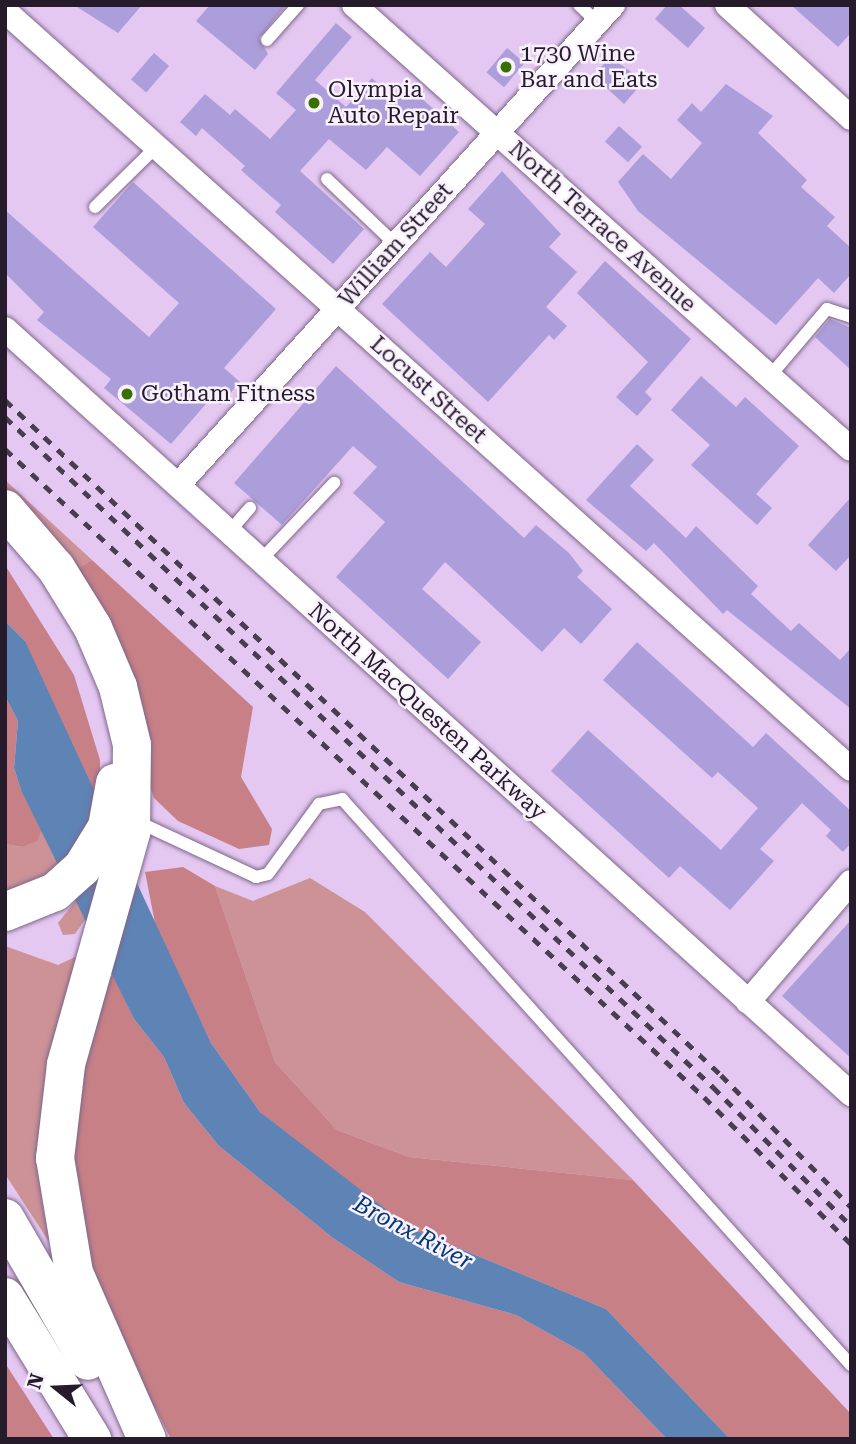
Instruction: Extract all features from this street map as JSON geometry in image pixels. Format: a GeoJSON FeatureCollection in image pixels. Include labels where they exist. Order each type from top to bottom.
{"type":"FeatureCollection","features":[{"type":"Feature","properties":{"kind":"highway"},"geometry":{"type":"LineString","coordinates":[[5,509],[69,587],[111,668],[132,745],[133,819],[66,1065],[55,1158],[74,1273],[147,1439]]}},
{"type":"Feature","properties":{"kind":"highway"},"geometry":{"type":"LineString","coordinates":[[5,537],[52,597],[85,656],[106,712],[115,783],[107,827],[82,868],[55,892],[5,912]]}},
{"type":"Feature","properties":{"kind":"highway"},"geometry":{"type":"LineString","coordinates":[[5,1218],[139,1439]]}},
{"type":"Feature","properties":{"kind":"highway"},"geometry":{"type":"LineString","coordinates":[[5,1297],[93,1439]]}},
{"type":"Feature","properties":{"kind":"street","name":"North Terrace Avenue"},"geometry":{"type":"LineString","coordinates":[[354,5],[851,449]]}},
{"type":"Feature","properties":{"kind":"street"},"geometry":{"type":"LineString","coordinates":[[727,5],[851,118]]}},
{"type":"Feature","properties":{"kind":"street","name":"Locust Street"},"geometry":{"type":"LineString","coordinates":[[5,10],[851,769]]}},
{"type":"Feature","properties":{"kind":"street","name":"William Street"},"geometry":{"type":"LineString","coordinates":[[178,485],[606,14]]}},
{"type":"Feature","properties":{"kind":"street","name":"North MacQuesten Parkway"},"geometry":{"type":"LineString","coordinates":[[5,329],[851,1094]]}},
{"type":"Feature","properties":{"kind":"street"},"geometry":{"type":"LineString","coordinates":[[748,1002],[851,883]]}},
{"type":"Feature","properties":{"kind":"lane"},"geometry":{"type":"LineString","coordinates":[[267,40],[298,5]]}},
{"type":"Feature","properties":{"kind":"lane"},"geometry":{"type":"LineString","coordinates":[[579,5],[606,14]]}},
{"type":"Feature","properties":{"kind":"lane"},"geometry":{"type":"LineString","coordinates":[[95,207],[158,145]]}},
{"type":"Feature","properties":{"kind":"lane"},"geometry":{"type":"LineString","coordinates":[[327,179],[397,246]]}},
{"type":"Feature","properties":{"kind":"lane"},"geometry":{"type":"LineString","coordinates":[[769,376],[827,309],[851,317]]}},
{"type":"Feature","properties":{"kind":"lane"},"geometry":{"type":"LineString","coordinates":[[260,561],[334,483]]}},
{"type":"Feature","properties":{"kind":"lane"},"geometry":{"type":"LineString","coordinates":[[229,532],[250,508]]}},
{"type":"Feature","properties":{"kind":"lane"},"geometry":{"type":"LineString","coordinates":[[133,819],[256,877],[268,874],[319,804],[342,799],[851,1365]]}},
{"type":"Feature","properties":{"kind":"shaded area"},"geometry":{"type":"Polygon","coordinates":[[[5,480],[92,560],[75,570],[5,490],[5,480]]]}},
{"type":"Feature","properties":{"kind":"shaded area"},"geometry":{"type":"Polygon","coordinates":[[[92,560],[253,707],[241,777],[272,829],[269,845],[239,849],[178,821],[154,798],[75,570],[92,560]]]}},
{"type":"Feature","properties":{"kind":"shaded area"},"geometry":{"type":"Polygon","coordinates":[[[5,565],[74,675],[100,760],[100,800],[51,809],[37,841],[22,847],[5,844],[5,696],[18,721],[14,768],[21,790],[25,641],[5,621],[5,565]]]}},
{"type":"Feature","properties":{"kind":"shaded area"},"geometry":{"type":"Polygon","coordinates":[[[51,809],[70,865],[5,903],[5,844],[22,847],[51,809]]]}},
{"type":"Feature","properties":{"kind":"shaded area"},"geometry":{"type":"Polygon","coordinates":[[[183,867],[215,886],[275,1062],[337,1130],[409,1157],[633,1180],[851,1414],[851,1439],[730,1439],[606,1309],[410,1228],[304,1152],[260,1112],[211,1043],[156,928],[145,872],[183,867]]]}},
{"type":"Feature","properties":{"kind":"shaded area"},"geometry":{"type":"Polygon","coordinates":[[[310,878],[365,912],[633,1180],[409,1157],[337,1130],[275,1062],[215,886],[253,901],[310,878]]]}},
{"type":"Feature","properties":{"kind":"shaded area"},"geometry":{"type":"Polygon","coordinates":[[[88,885],[88,915],[75,934],[63,935],[58,923],[88,885]]]}},
{"type":"Feature","properties":{"kind":"shaded area"},"geometry":{"type":"Polygon","coordinates":[[[5,946],[58,965],[88,951],[53,1248],[5,1174],[5,946]]]}},
{"type":"Feature","properties":{"kind":"shaded area"},"geometry":{"type":"Polygon","coordinates":[[[113,975],[134,1019],[164,1057],[184,1103],[219,1146],[333,1238],[399,1282],[516,1315],[584,1353],[667,1439],[171,1439],[85,1273],[64,1159],[102,984],[113,975]]]}},
{"type":"Feature","properties":{"kind":"shaded area"},"geometry":{"type":"Polygon","coordinates":[[[5,1363],[54,1439],[5,1439],[5,1363]]]}},
{"type":"Feature","properties":{"kind":"water","name":"Bronx River"},"geometry":{"type":"Polygon","coordinates":[[[5,621],[25,641],[211,1043],[260,1112],[410,1228],[606,1309],[730,1439],[667,1439],[584,1353],[516,1315],[399,1282],[333,1238],[219,1146],[184,1103],[164,1057],[134,1019],[21,790],[14,768],[18,721],[5,696],[5,621]]]}},
{"type":"Feature","properties":{"kind":"building"},"geometry":{"type":"Polygon","coordinates":[[[74,5],[142,5],[118,33],[74,5]]]}},
{"type":"Feature","properties":{"kind":"building"},"geometry":{"type":"Polygon","coordinates":[[[210,5],[286,5],[259,38],[268,54],[255,70],[196,21],[210,5]]]}},
{"type":"Feature","properties":{"kind":"building"},"geometry":{"type":"Polygon","coordinates":[[[667,5],[679,5],[705,28],[688,48],[655,19],[667,5]]]}},
{"type":"Feature","properties":{"kind":"building"},"geometry":{"type":"Polygon","coordinates":[[[791,5],[851,5],[851,33],[838,47],[791,5]]]}},
{"type":"Feature","properties":{"kind":"building"},"geometry":{"type":"Polygon","coordinates":[[[336,23],[352,37],[315,80],[346,107],[372,78],[396,100],[408,86],[459,132],[420,176],[387,147],[366,170],[329,139],[300,171],[364,229],[333,264],[275,212],[281,205],[241,170],[245,166],[202,128],[196,136],[180,122],[205,94],[230,115],[235,109],[270,139],[296,110],[276,93],[336,23]]]}},
{"type":"Feature","properties":{"kind":"building","name":"1730 Wine Bar and Eats"},"geometry":{"type":"Polygon","coordinates":[[[507,48],[525,63],[504,87],[486,73],[507,48]]]}},
{"type":"Feature","properties":{"kind":"building"},"geometry":{"type":"Polygon","coordinates":[[[154,53],[169,66],[146,93],[131,79],[154,53]]]}},
{"type":"Feature","properties":{"kind":"building"},"geometry":{"type":"Polygon","coordinates":[[[610,57],[644,81],[624,104],[599,81],[597,72],[610,57]]]}},
{"type":"Feature","properties":{"kind":"building"},"geometry":{"type":"Polygon","coordinates":[[[726,84],[773,116],[758,133],[807,180],[801,187],[835,217],[827,226],[851,248],[851,274],[834,293],[818,278],[776,325],[638,211],[618,182],[643,154],[671,179],[702,143],[677,120],[692,103],[701,112],[726,84]]]}},
{"type":"Feature","properties":{"kind":"building"},"geometry":{"type":"Polygon","coordinates":[[[619,126],[642,147],[628,162],[605,142],[619,126]]]}},
{"type":"Feature","properties":{"kind":"building"},"geometry":{"type":"Polygon","coordinates":[[[502,171],[561,234],[549,247],[577,272],[546,307],[567,326],[554,340],[549,335],[488,402],[382,304],[430,252],[446,267],[485,224],[468,209],[502,171]]]}},
{"type":"Feature","properties":{"kind":"building"},"geometry":{"type":"Polygon","coordinates":[[[133,182],[276,309],[224,368],[240,382],[220,405],[212,397],[171,444],[104,388],[111,379],[37,320],[44,312],[5,273],[5,210],[149,337],[179,303],[93,227],[133,182]]]}},
{"type":"Feature","properties":{"kind":"building"},"geometry":{"type":"Polygon","coordinates":[[[605,261],[691,339],[645,392],[652,399],[637,416],[616,397],[648,362],[577,293],[605,261]]]}},
{"type":"Feature","properties":{"kind":"building"},"geometry":{"type":"Polygon","coordinates":[[[830,319],[851,328],[851,370],[815,337],[830,319]]]}},
{"type":"Feature","properties":{"kind":"building"},"geometry":{"type":"Polygon","coordinates":[[[336,366],[524,538],[536,525],[569,553],[583,571],[577,577],[612,609],[581,644],[564,628],[542,652],[445,562],[422,589],[481,642],[448,679],[336,577],[385,522],[353,493],[377,467],[353,446],[282,525],[234,483],[336,366]]]}},
{"type":"Feature","properties":{"kind":"building"},"geometry":{"type":"Polygon","coordinates":[[[701,376],[736,407],[745,397],[799,446],[756,494],[772,508],[757,525],[691,465],[710,445],[671,410],[701,376]]]}},
{"type":"Feature","properties":{"kind":"building"},"geometry":{"type":"Polygon","coordinates":[[[637,444],[654,460],[630,486],[686,538],[696,526],[758,586],[751,594],[791,631],[799,623],[840,660],[851,648],[851,709],[727,610],[723,614],[654,543],[646,551],[586,500],[637,444]]]}},
{"type":"Feature","properties":{"kind":"building"},"geometry":{"type":"Polygon","coordinates":[[[851,497],[851,555],[836,571],[808,545],[851,497]]]}},
{"type":"Feature","properties":{"kind":"building"},"geometry":{"type":"Polygon","coordinates":[[[637,642],[753,747],[766,733],[851,811],[851,843],[843,852],[826,836],[831,830],[802,803],[760,849],[774,861],[730,910],[680,866],[669,878],[551,771],[588,730],[721,850],[758,808],[718,772],[712,778],[603,680],[637,642]]]}},
{"type":"Feature","properties":{"kind":"building"},"geometry":{"type":"Polygon","coordinates":[[[851,920],[851,1058],[782,996],[851,920]]]}},
{"type":"Feature","properties":{"kind":"railway"},"geometry":{"type":"LineString","coordinates":[[5,400],[721,1075],[851,1207]]}},
{"type":"Feature","properties":{"kind":"railway"},"geometry":{"type":"LineString","coordinates":[[5,417],[713,1087],[851,1226]]}},
{"type":"Feature","properties":{"kind":"railway"},"geometry":{"type":"LineString","coordinates":[[5,449],[704,1097],[851,1244]]}},
{"type":"Feature","properties":{"kind":"place","name":"1730 Wine Bar and Eats"},"geometry":{"type":"Point","coordinates":[506,67]}},
{"type":"Feature","properties":{"kind":"place","name":"Olympia Auto Repair"},"geometry":{"type":"Point","coordinates":[314,103]}},
{"type":"Feature","properties":{"kind":"place","name":"Gotham Fitness"},"geometry":{"type":"Point","coordinates":[127,394]}}]}
